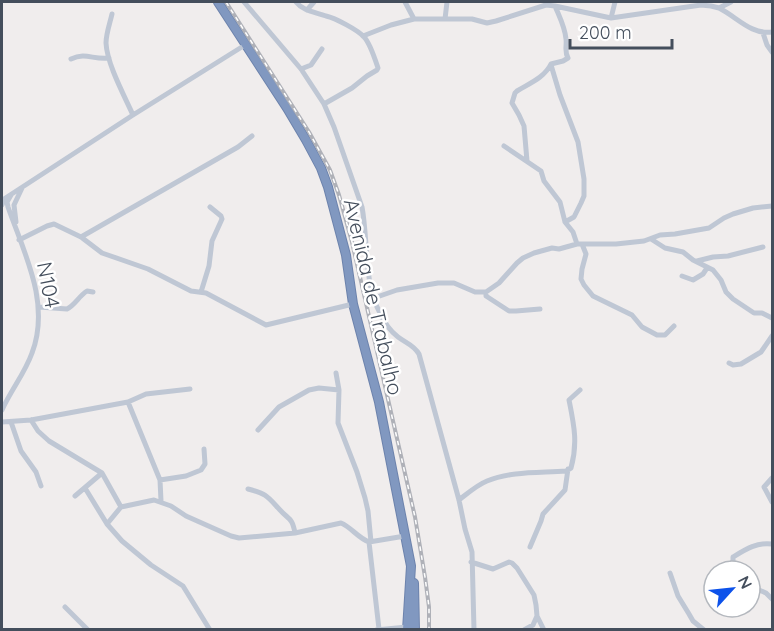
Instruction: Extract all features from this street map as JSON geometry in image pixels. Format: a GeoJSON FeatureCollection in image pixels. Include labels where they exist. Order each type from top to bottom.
{"type":"FeatureCollection","features":[{"type":"Feature","properties":{"kind":"highway","name":"Avenida de Trabalho"},"geometry":{"type":"LineString","coordinates":[[218,2],[287,108],[321,168],[328,187],[346,255],[353,304],[379,402],[411,567],[410,629]]}},
{"type":"Feature","properties":{"kind":"street"},"geometry":{"type":"LineString","coordinates":[[244,2],[301,69],[324,104],[362,207],[370,281],[378,311],[389,328],[414,347],[419,354],[472,552],[474,630]]}},
{"type":"Feature","properties":{"kind":"street"},"geometry":{"type":"LineString","coordinates":[[296,2],[307,10],[327,16],[363,36],[378,68],[352,88],[324,104]]}},
{"type":"Feature","properties":{"kind":"street"},"geometry":{"type":"LineString","coordinates":[[307,10],[314,2]]}},
{"type":"Feature","properties":{"kind":"street"},"geometry":{"type":"LineString","coordinates":[[405,2],[414,19]]}},
{"type":"Feature","properties":{"kind":"street"},"geometry":{"type":"LineString","coordinates":[[445,20],[447,2]]}},
{"type":"Feature","properties":{"kind":"street"},"geometry":{"type":"LineString","coordinates":[[611,18],[615,2]]}},
{"type":"Feature","properties":{"kind":"street"},"geometry":{"type":"LineString","coordinates":[[719,8],[731,2]]}},
{"type":"Feature","properties":{"kind":"street"},"geometry":{"type":"LineString","coordinates":[[363,36],[414,19],[471,19],[487,23],[552,4],[611,18],[701,5],[711,6],[719,8],[748,27],[763,33],[772,32]]}},
{"type":"Feature","properties":{"kind":"street"},"geometry":{"type":"LineString","coordinates":[[527,161],[524,126],[512,103],[513,97],[517,91],[540,78],[551,64],[568,58],[565,50],[567,41],[564,30],[552,4]]}},
{"type":"Feature","properties":{"kind":"street"},"geometry":{"type":"LineString","coordinates":[[112,14],[106,40],[109,58],[133,115]]}},
{"type":"Feature","properties":{"kind":"street"},"geometry":{"type":"LineString","coordinates":[[763,33],[772,52]]}},
{"type":"Feature","properties":{"kind":"street","name":"N104"},"geometry":{"type":"LineString","coordinates":[[2,410],[4,396],[24,370],[32,353],[37,337],[39,307],[32,273],[20,240],[3,205],[23,186],[245,45]]}},
{"type":"Feature","properties":{"kind":"street"},"geometry":{"type":"LineString","coordinates":[[301,69],[311,65],[322,49]]}},
{"type":"Feature","properties":{"kind":"street"},"geometry":{"type":"LineString","coordinates":[[71,59],[82,55],[99,59],[109,58]]}},
{"type":"Feature","properties":{"kind":"street"},"geometry":{"type":"LineString","coordinates":[[551,64],[578,142],[584,179],[584,196],[581,203],[574,217],[565,222]]}},
{"type":"Feature","properties":{"kind":"street"},"geometry":{"type":"LineString","coordinates":[[81,237],[238,147],[252,136]]}},
{"type":"Feature","properties":{"kind":"street"},"geometry":{"type":"LineString","coordinates":[[504,146],[542,171],[544,181],[560,202],[565,222],[586,254],[581,279],[593,296],[632,315],[642,327],[657,335],[665,335],[674,326]]}},
{"type":"Feature","properties":{"kind":"street","name":"N104"},"geometry":{"type":"LineString","coordinates":[[16,232],[15,205],[23,186]]}},
{"type":"Feature","properties":{"kind":"street"},"geometry":{"type":"LineString","coordinates":[[374,298],[397,290],[438,283],[454,284],[475,292],[486,292],[499,283],[523,258],[552,248],[559,249],[580,244],[644,241],[660,235],[710,228],[733,214],[772,206]]}},
{"type":"Feature","properties":{"kind":"street"},"geometry":{"type":"LineString","coordinates":[[201,292],[209,266],[212,241],[222,219],[210,207]]}},
{"type":"Feature","properties":{"kind":"street"},"geometry":{"type":"LineString","coordinates":[[20,240],[54,224],[81,237],[102,253],[148,269],[191,291],[206,293],[266,325],[353,304]]}},
{"type":"Feature","properties":{"kind":"street"},"geometry":{"type":"LineString","coordinates":[[651,239],[665,248],[683,252],[713,270],[721,280],[726,292],[743,307],[772,318]]}},
{"type":"Feature","properties":{"kind":"street"},"geometry":{"type":"LineString","coordinates":[[697,261],[763,247]]}},
{"type":"Feature","properties":{"kind":"street"},"geometry":{"type":"LineString","coordinates":[[682,276],[693,280],[703,274],[707,268]]}},
{"type":"Feature","properties":{"kind":"street"},"geometry":{"type":"LineString","coordinates":[[39,307],[67,309],[81,294],[87,291],[93,292]]}},
{"type":"Feature","properties":{"kind":"street"},"geometry":{"type":"LineString","coordinates":[[486,292],[486,296],[509,311],[540,309]]}},
{"type":"Feature","properties":{"kind":"street"},"geometry":{"type":"LineString","coordinates":[[729,363],[741,364],[759,354],[772,336]]}},
{"type":"Feature","properties":{"kind":"street"},"geometry":{"type":"LineString","coordinates":[[336,373],[339,390],[338,423],[357,472],[368,511],[377,629],[410,629]]}},
{"type":"Feature","properties":{"kind":"street"},"geometry":{"type":"LineString","coordinates":[[258,430],[279,406],[309,390],[319,388],[339,390]]}},
{"type":"Feature","properties":{"kind":"street"},"geometry":{"type":"LineString","coordinates":[[2,422],[31,420],[128,402],[146,394],[190,389]]}},
{"type":"Feature","properties":{"kind":"street"},"geometry":{"type":"LineString","coordinates":[[530,547],[542,522],[543,514],[566,490],[568,470],[571,468],[576,440],[569,400],[580,390]]}},
{"type":"Feature","properties":{"kind":"street"},"geometry":{"type":"LineString","coordinates":[[128,402],[160,480],[161,501]]}},
{"type":"Feature","properties":{"kind":"street"},"geometry":{"type":"LineString","coordinates":[[31,420],[38,431],[49,441],[102,473],[121,507]]}},
{"type":"Feature","properties":{"kind":"street"},"geometry":{"type":"LineString","coordinates":[[11,422],[21,451],[36,472],[41,486]]}},
{"type":"Feature","properties":{"kind":"street"},"geometry":{"type":"LineString","coordinates":[[160,480],[201,471],[205,464],[204,449]]}},
{"type":"Feature","properties":{"kind":"street"},"geometry":{"type":"LineString","coordinates":[[459,500],[482,483],[508,475],[568,470]]}},
{"type":"Feature","properties":{"kind":"street"},"geometry":{"type":"LineString","coordinates":[[75,496],[102,473]]}},
{"type":"Feature","properties":{"kind":"street"},"geometry":{"type":"LineString","coordinates":[[772,478],[764,487],[772,502]]}},
{"type":"Feature","properties":{"kind":"street"},"geometry":{"type":"LineString","coordinates":[[85,488],[107,524],[122,541],[183,586],[210,630]]}},
{"type":"Feature","properties":{"kind":"street"},"geometry":{"type":"LineString","coordinates":[[248,489],[261,492],[273,500],[293,523],[295,533]]}},
{"type":"Feature","properties":{"kind":"street"},"geometry":{"type":"LineString","coordinates":[[107,524],[121,507],[154,500],[161,501],[186,516],[231,537],[295,533],[341,523],[365,541],[405,536]]}},
{"type":"Feature","properties":{"kind":"street"},"geometry":{"type":"LineString","coordinates":[[733,559],[752,546],[762,543],[772,544]]}},
{"type":"Feature","properties":{"kind":"street"},"geometry":{"type":"LineString","coordinates":[[471,562],[493,569],[509,562],[514,565],[534,595],[537,616],[544,630]]}},
{"type":"Feature","properties":{"kind":"street"},"geometry":{"type":"LineString","coordinates":[[670,573],[678,596],[693,621],[704,630]]}},
{"type":"Feature","properties":{"kind":"street"},"geometry":{"type":"LineString","coordinates":[[64,607],[88,630]]}},
{"type":"Feature","properties":{"kind":"street"},"geometry":{"type":"LineString","coordinates":[[524,630],[533,625],[537,616]]}},
{"type":"Feature","properties":{"kind":"railway"},"geometry":{"type":"LineString","coordinates":[[226,2],[309,132],[330,170],[339,195],[352,242],[415,517],[429,607],[429,630]]}}]}
